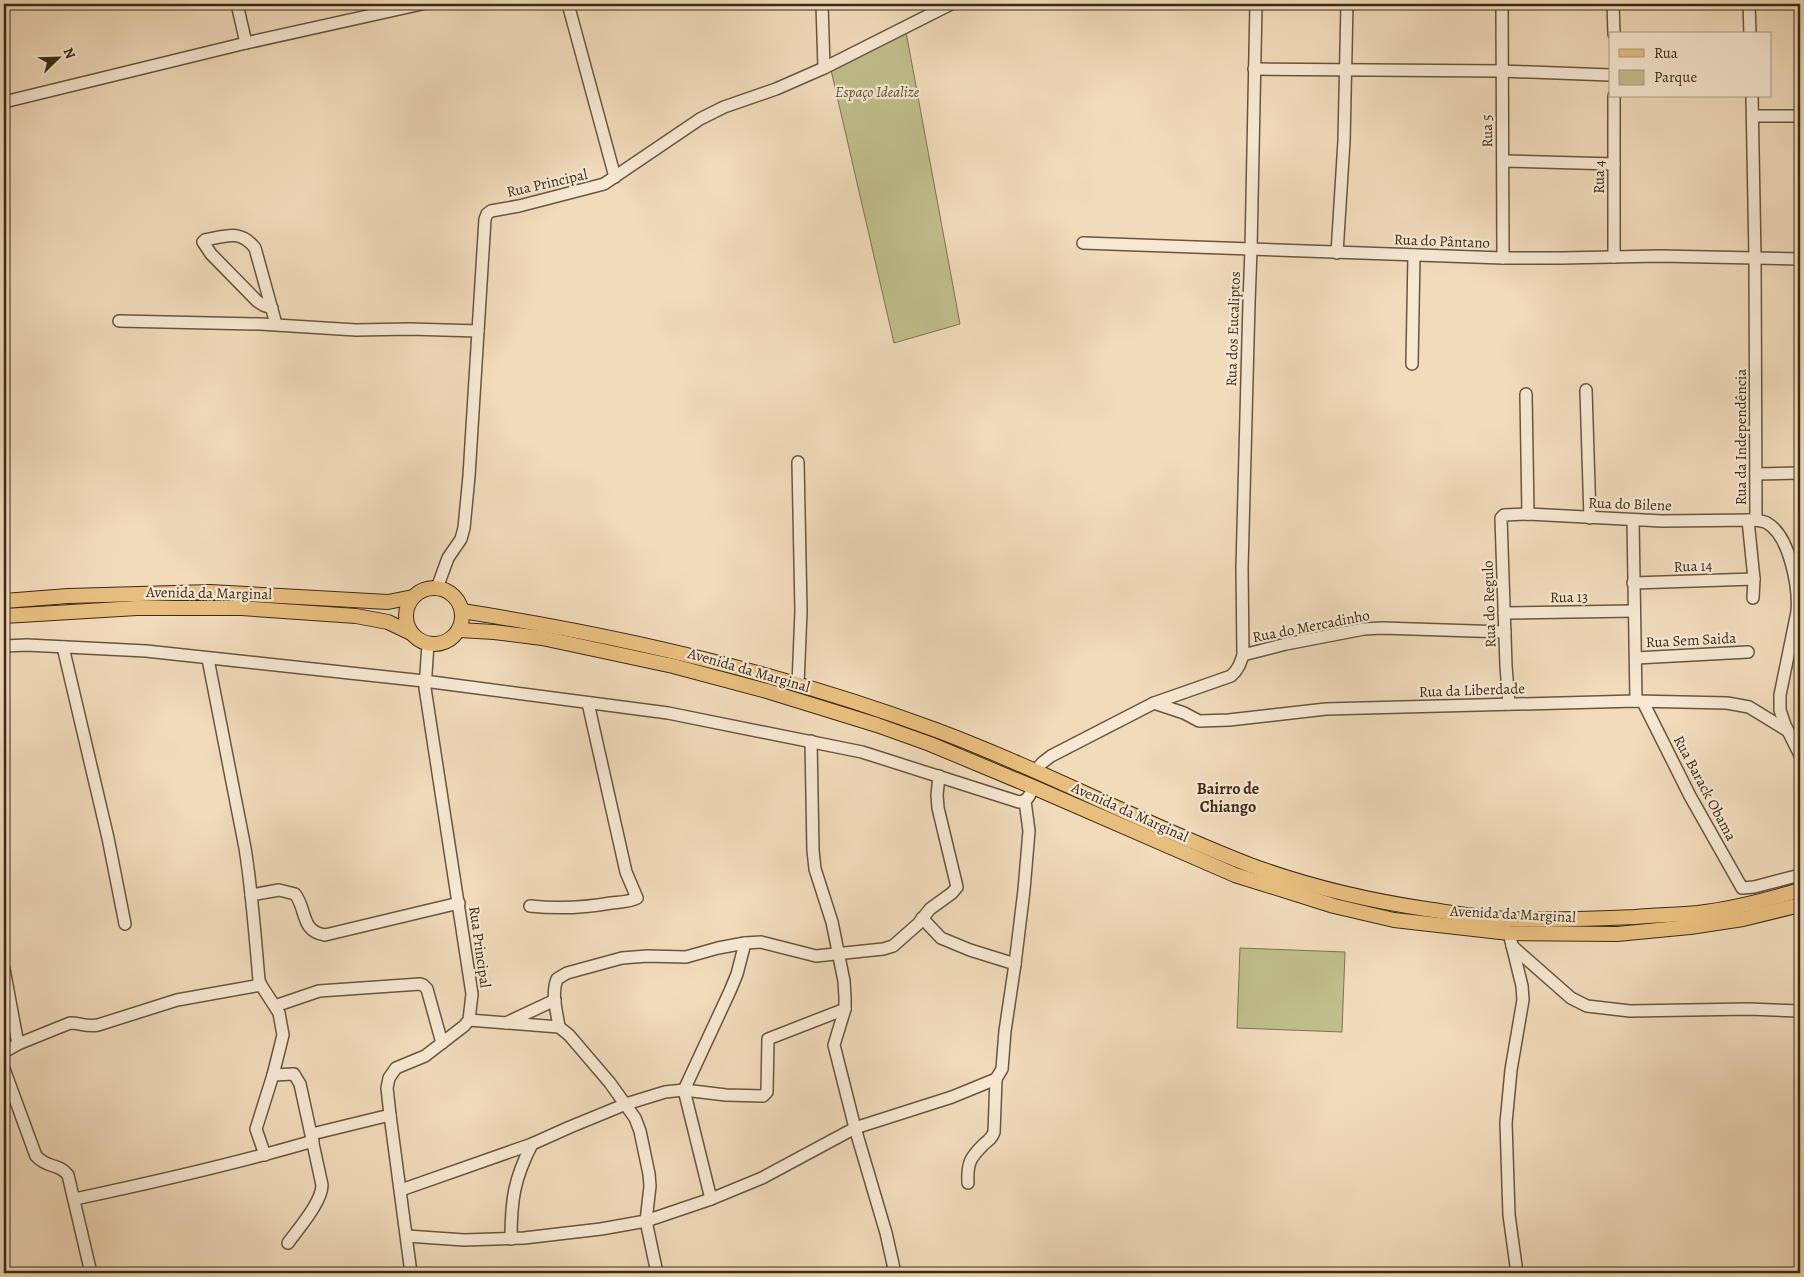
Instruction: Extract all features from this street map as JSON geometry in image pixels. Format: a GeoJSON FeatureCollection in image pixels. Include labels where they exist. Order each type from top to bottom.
{"type":"FeatureCollection","features":[{"type":"Feature","properties":{"kind":"main road"},"geometry":{"type":"LineString","coordinates":[[428,588],[437,588],[456,598],[462,612],[459,630],[446,642],[428,644],[418,640],[411,633],[405,615],[413,597],[420,591],[428,588]]}},
{"type":"Feature","properties":{"kind":"main road","name":"Avenida da Marginal"},"geometry":{"type":"LineString","coordinates":[[4,601],[68,596],[210,592],[388,602],[413,597]]}},
{"type":"Feature","properties":{"kind":"main road","name":"Avenida da Marginal"},"geometry":{"type":"LineString","coordinates":[[4,616],[129,608],[241,608],[356,616],[388,622],[411,633]]}},
{"type":"Feature","properties":{"kind":"main road","name":"Avenida da Marginal"},"geometry":{"type":"LineString","coordinates":[[462,612],[531,622],[625,640],[798,685],[934,730],[1035,771],[1131,815],[1250,865],[1294,880],[1353,896],[1451,913],[1507,919],[1599,919],[1692,913],[1772,898],[1800,890]]}},
{"type":"Feature","properties":{"kind":"main road","name":"Avenida da Marginal"},"geometry":{"type":"LineString","coordinates":[[459,630],[542,638],[673,666],[767,691],[912,737],[1033,786],[1235,875],[1334,906],[1394,920],[1510,939],[1563,934],[1626,933],[1690,927],[1743,919],[1800,905]]}},
{"type":"Feature","properties":{"kind":"street"},"geometry":{"type":"LineString","coordinates":[[237,4],[246,43]]}},
{"type":"Feature","properties":{"kind":"street"},"geometry":{"type":"LineString","coordinates":[[4,102],[246,43],[422,4]]}},
{"type":"Feature","properties":{"kind":"street"},"geometry":{"type":"LineString","coordinates":[[568,4],[615,177]]}},
{"type":"Feature","properties":{"kind":"street"},"geometry":{"type":"LineString","coordinates":[[822,4],[824,68]]}},
{"type":"Feature","properties":{"kind":"street","name":"Rua Principal"},"geometry":{"type":"LineString","coordinates":[[437,588],[448,558],[461,539],[464,528],[485,219],[487,214],[491,211],[604,184],[700,119],[724,108],[776,90],[951,4]]}},
{"type":"Feature","properties":{"kind":"street","name":"Rua dos Eucaliptos"},"geometry":{"type":"LineString","coordinates":[[1243,656],[1244,472],[1252,249],[1256,4]]}},
{"type":"Feature","properties":{"kind":"street"},"geometry":{"type":"LineString","coordinates":[[1337,253],[1344,141],[1347,4]]}},
{"type":"Feature","properties":{"kind":"street","name":"Rua 5"},"geometry":{"type":"LineString","coordinates":[[1502,4],[1503,258]]}},
{"type":"Feature","properties":{"kind":"street"},"geometry":{"type":"LineString","coordinates":[[1613,4],[1614,32]]}},
{"type":"Feature","properties":{"kind":"street"},"geometry":{"type":"LineString","coordinates":[[1749,4],[1750,32]]}},
{"type":"Feature","properties":{"kind":"street"},"geometry":{"type":"LineString","coordinates":[[1254,69],[1502,71],[1609,75]]}},
{"type":"Feature","properties":{"kind":"street","name":"Rua 4"},"geometry":{"type":"LineString","coordinates":[[1614,98],[1614,257]]}},
{"type":"Feature","properties":{"kind":"street","name":"Rua da Independência"},"geometry":{"type":"LineString","coordinates":[[1752,98],[1756,474],[1755,504],[1752,520],[1767,523],[1778,533],[1796,581],[1797,612],[1780,695],[1780,710],[1800,755]]}},
{"type":"Feature","properties":{"kind":"street"},"geometry":{"type":"LineString","coordinates":[[1753,116],[1800,116]]}},
{"type":"Feature","properties":{"kind":"street"},"geometry":{"type":"LineString","coordinates":[[1503,161],[1614,164]]}},
{"type":"Feature","properties":{"kind":"street"},"geometry":{"type":"LineString","coordinates":[[272,308],[262,305],[257,301],[211,254],[203,242],[205,240],[238,235],[250,242],[255,248],[272,308],[276,324]]}},
{"type":"Feature","properties":{"kind":"street","name":"Rua do Pântano"},"geometry":{"type":"LineString","coordinates":[[1083,243],[1503,258],[1660,256],[1800,259]]}},
{"type":"Feature","properties":{"kind":"street"},"geometry":{"type":"LineString","coordinates":[[1412,364],[1414,255]]}},
{"type":"Feature","properties":{"kind":"street"},"geometry":{"type":"LineString","coordinates":[[119,321],[276,324],[356,330],[410,329],[478,332]]}},
{"type":"Feature","properties":{"kind":"street"},"geometry":{"type":"LineString","coordinates":[[1586,390],[1590,518]]}},
{"type":"Feature","properties":{"kind":"street"},"geometry":{"type":"LineString","coordinates":[[1526,394],[1528,514]]}},
{"type":"Feature","properties":{"kind":"street"},"geometry":{"type":"LineString","coordinates":[[798,462],[801,611],[798,685]]}},
{"type":"Feature","properties":{"kind":"street"},"geometry":{"type":"LineString","coordinates":[[1756,474],[1800,473]]}},
{"type":"Feature","properties":{"kind":"street","name":"Rua do Bilene"},"geometry":{"type":"LineString","coordinates":[[1504,515],[1528,514],[1633,520],[1752,520]]}},
{"type":"Feature","properties":{"kind":"street","name":"Rua do Regulo"},"geometry":{"type":"LineString","coordinates":[[1504,515],[1501,518],[1506,666],[1509,698]]}},
{"type":"Feature","properties":{"kind":"street","name":"Rua Barack Obama"},"geometry":{"type":"LineString","coordinates":[[1633,520],[1633,583],[1639,701],[1742,888],[1754,887],[1800,875]]}},
{"type":"Feature","properties":{"kind":"street"},"geometry":{"type":"LineString","coordinates":[[1752,520],[1753,598]]}},
{"type":"Feature","properties":{"kind":"street","name":"Rua 14"},"geometry":{"type":"LineString","coordinates":[[1633,583],[1754,579]]}},
{"type":"Feature","properties":{"kind":"street","name":"Rua 13"},"geometry":{"type":"LineString","coordinates":[[1504,613],[1634,611]]}},
{"type":"Feature","properties":{"kind":"street","name":"Rua do Mercadinho"},"geometry":{"type":"LineString","coordinates":[[1243,656],[1270,648],[1364,629],[1505,632]]}},
{"type":"Feature","properties":{"kind":"street","name":"Rua Principal"},"geometry":{"type":"LineString","coordinates":[[428,644],[424,681],[472,994],[468,1020]]}},
{"type":"Feature","properties":{"kind":"street"},"geometry":{"type":"LineString","coordinates":[[4,646],[27,645],[146,651],[424,681],[668,713],[862,752],[1020,802],[1028,798],[1033,786]]}},
{"type":"Feature","properties":{"kind":"street"},"geometry":{"type":"LineString","coordinates":[[64,647],[108,838],[125,924]]}},
{"type":"Feature","properties":{"kind":"street","name":"Rua Sem Saida"},"geometry":{"type":"LineString","coordinates":[[1636,658],[1748,652]]}},
{"type":"Feature","properties":{"kind":"street"},"geometry":{"type":"LineString","coordinates":[[1035,771],[1052,756],[1154,703],[1231,676],[1236,672],[1243,656]]}},
{"type":"Feature","properties":{"kind":"street"},"geometry":{"type":"LineString","coordinates":[[208,658],[246,848],[261,985],[275,1006],[283,1035],[274,1075],[256,1129],[265,1155]]}},
{"type":"Feature","properties":{"kind":"street","name":"Rua da Liberdade"},"geometry":{"type":"LineString","coordinates":[[1154,703],[1199,721],[1229,720],[1326,709],[1390,708],[1509,698],[1740,704],[1788,731]]}},
{"type":"Feature","properties":{"kind":"street"},"geometry":{"type":"LineString","coordinates":[[530,906],[581,908],[625,902],[637,898],[626,872],[588,703]]}},
{"type":"Feature","properties":{"kind":"street"},"geometry":{"type":"LineString","coordinates":[[811,741],[812,850],[814,870],[832,922],[844,982],[844,1009],[834,1045]]}},
{"type":"Feature","properties":{"kind":"street"},"geometry":{"type":"LineString","coordinates":[[559,1027],[555,1000],[555,984],[557,979],[567,973],[622,958],[647,956],[686,957],[718,948],[761,942],[816,956],[893,946],[918,924],[930,909],[957,888],[938,808],[939,776]]}},
{"type":"Feature","properties":{"kind":"street"},"geometry":{"type":"LineString","coordinates":[[968,1183],[968,1163],[994,1132],[996,1079],[1002,1069],[1029,831],[1025,801]]}},
{"type":"Feature","properties":{"kind":"street"},"geometry":{"type":"LineString","coordinates":[[250,895],[279,890],[295,894],[308,926],[313,931],[325,935],[459,903]]}},
{"type":"Feature","properties":{"kind":"street"},"geometry":{"type":"LineString","coordinates":[[922,918],[940,938],[970,950],[1015,964]]}},
{"type":"Feature","properties":{"kind":"street"},"geometry":{"type":"LineString","coordinates":[[1510,939],[1571,998],[1587,1006],[1630,1011],[1749,1009],[1800,1011]]}},
{"type":"Feature","properties":{"kind":"street"},"geometry":{"type":"LineString","coordinates":[[1510,939],[1522,986],[1523,1000],[1511,1070],[1506,1123],[1509,1215],[1517,1273]]}},
{"type":"Feature","properties":{"kind":"street"},"geometry":{"type":"LineString","coordinates":[[711,1200],[684,1090],[730,991],[737,974],[745,943]]}},
{"type":"Feature","properties":{"kind":"street"},"geometry":{"type":"LineString","coordinates":[[4,969],[18,1044]]}},
{"type":"Feature","properties":{"kind":"street"},"geometry":{"type":"LineString","coordinates":[[275,1006],[319,991],[420,984],[424,985],[426,989],[442,1042]]}},
{"type":"Feature","properties":{"kind":"street"},"geometry":{"type":"LineString","coordinates":[[4,1052],[18,1044],[70,1023],[87,1027],[98,1025],[177,1000],[261,985]]}},
{"type":"Feature","properties":{"kind":"street"},"geometry":{"type":"LineString","coordinates":[[504,1023],[555,1000]]}},
{"type":"Feature","properties":{"kind":"street"},"geometry":{"type":"LineString","coordinates":[[401,1190],[532,1144],[570,1126],[626,1104],[665,1092],[684,1090],[726,1096],[763,1096],[768,1092],[768,1039],[844,1009]]}},
{"type":"Feature","properties":{"kind":"street"},"geometry":{"type":"LineString","coordinates":[[826,1017],[895,1273]]}},
{"type":"Feature","properties":{"kind":"street"},"geometry":{"type":"LineString","coordinates":[[411,1273],[387,1088],[392,1073],[396,1068],[425,1056],[464,1026],[468,1020],[559,1027],[569,1035],[626,1104],[635,1118],[640,1131],[649,1174],[650,1186],[646,1221],[657,1273]]}},
{"type":"Feature","properties":{"kind":"street"},"geometry":{"type":"LineString","coordinates":[[4,1070],[36,1156],[42,1162],[64,1170],[68,1175],[91,1273]]}},
{"type":"Feature","properties":{"kind":"street"},"geometry":{"type":"LineString","coordinates":[[274,1075],[290,1073],[297,1078],[300,1084],[322,1185],[322,1194],[288,1244]]}},
{"type":"Feature","properties":{"kind":"street"},"geometry":{"type":"LineString","coordinates":[[407,1236],[464,1240],[511,1239],[593,1230],[646,1221],[711,1200],[762,1178],[856,1128],[952,1097],[996,1079]]}},
{"type":"Feature","properties":{"kind":"street"},"geometry":{"type":"LineString","coordinates":[[75,1199],[265,1155],[312,1137],[390,1115]]}},
{"type":"Feature","properties":{"kind":"street"},"geometry":{"type":"LineString","coordinates":[[511,1239],[511,1208],[514,1191],[518,1173],[532,1144]]}},
{"type":"Feature","properties":{"kind":"green space","name":"Espaço Idealize"},"geometry":{"type":"Polygon","coordinates":[[[906,32],[960,324],[894,343],[831,70],[906,32]]]}},
{"type":"Feature","properties":{"kind":"green space"},"geometry":{"type":"Polygon","coordinates":[[[1240,948],[1345,952],[1342,1032],[1237,1028],[1240,948]]]}},
{"type":"Feature","properties":{"kind":"district","name":"Bairro de Chiango"},"geometry":{"type":"Point","coordinates":[1228,798]}}]}
